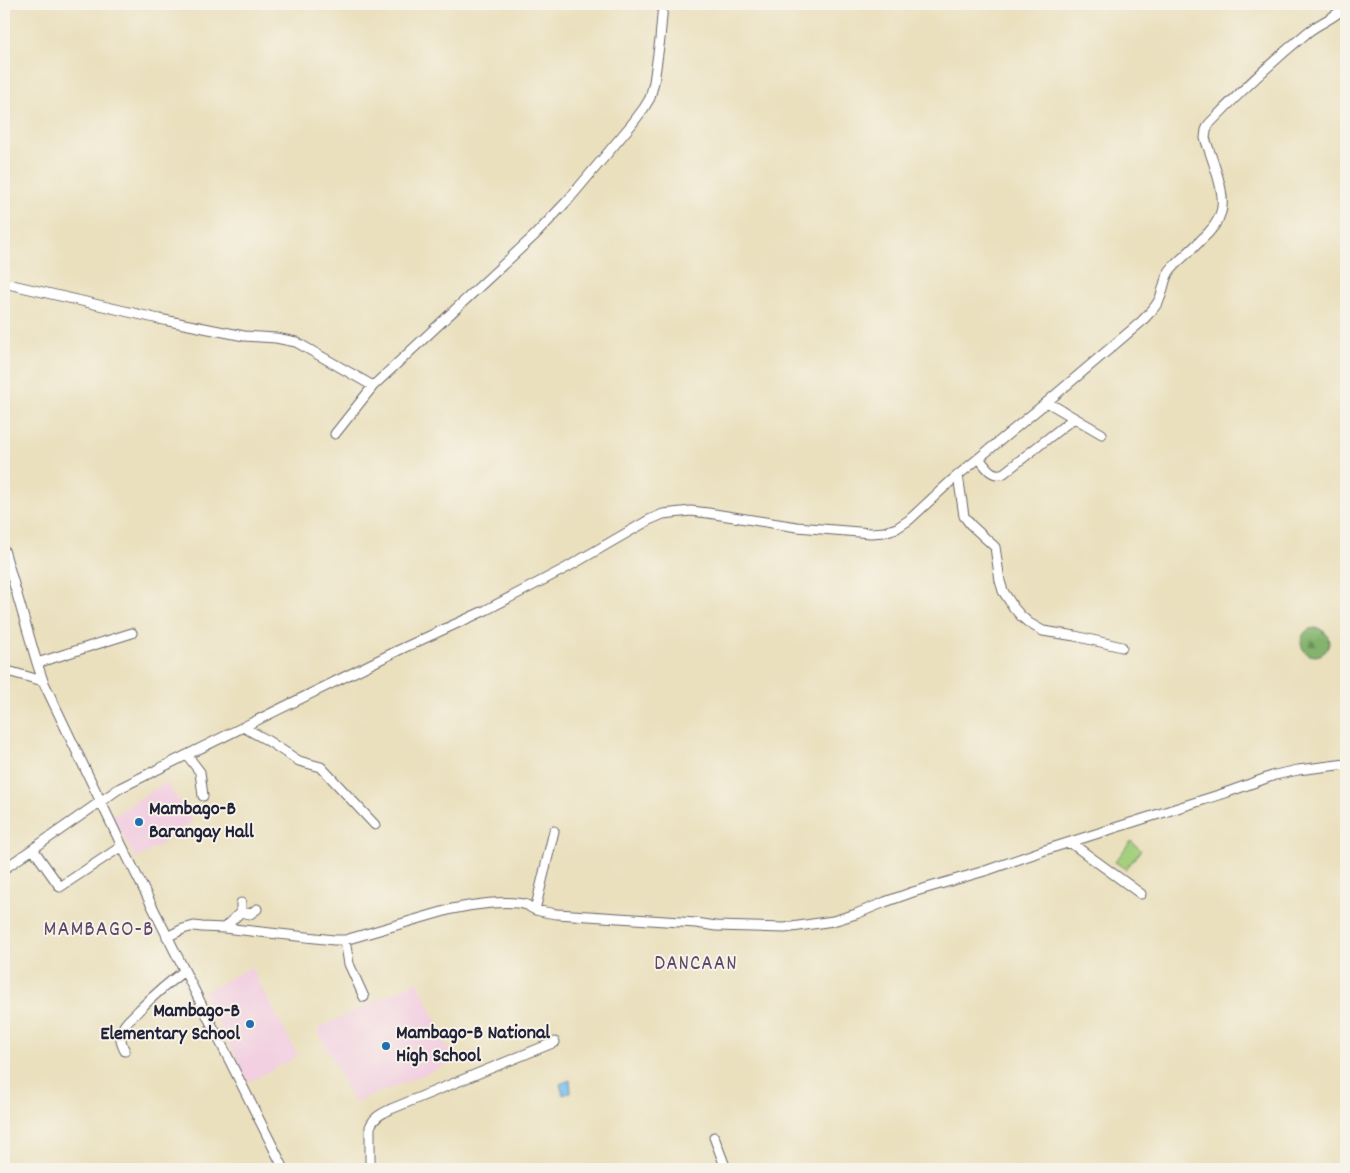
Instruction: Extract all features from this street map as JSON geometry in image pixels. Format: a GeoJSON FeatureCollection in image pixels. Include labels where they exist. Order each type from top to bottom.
{"type":"FeatureCollection","features":[{"type":"Feature","properties":{"kind":"street"},"geometry":{"type":"LineString","coordinates":[[334,434],[373,386],[535,235],[569,199],[632,124],[647,103],[654,82],[663,4]]}},
{"type":"Feature","properties":{"kind":"street"},"geometry":{"type":"LineString","coordinates":[[4,869],[120,788],[400,650],[486,610],[663,514],[691,511],[797,528],[871,533],[897,528],[920,511],[940,490],[1141,322],[1155,307],[1160,299],[1169,271],[1203,239],[1218,221],[1222,211],[1218,180],[1205,138],[1209,124],[1303,37],[1321,23],[1333,18],[1346,6]]}},
{"type":"Feature","properties":{"kind":"street"},"geometry":{"type":"LineString","coordinates":[[4,283],[167,321],[244,336],[276,338],[296,342],[373,386]]}},
{"type":"Feature","properties":{"kind":"street"},"geometry":{"type":"LineString","coordinates":[[1047,402],[1102,434]]}},
{"type":"Feature","properties":{"kind":"street"},"geometry":{"type":"LineString","coordinates":[[979,458],[989,471],[1000,475],[1074,418]]}},
{"type":"Feature","properties":{"kind":"street"},"geometry":{"type":"LineString","coordinates":[[958,475],[964,516],[995,547],[1003,591],[1021,616],[1029,624],[1043,631],[1122,647]]}},
{"type":"Feature","properties":{"kind":"street"},"geometry":{"type":"LineString","coordinates":[[4,550],[44,681],[122,846],[284,1169]]}},
{"type":"Feature","properties":{"kind":"street"},"geometry":{"type":"LineString","coordinates":[[37,663],[132,633]]}},
{"type":"Feature","properties":{"kind":"street"},"geometry":{"type":"LineString","coordinates":[[4,670],[44,681]]}},
{"type":"Feature","properties":{"kind":"street"},"geometry":{"type":"LineString","coordinates":[[243,727],[299,761],[321,767],[374,820]]}},
{"type":"Feature","properties":{"kind":"street"},"geometry":{"type":"LineString","coordinates":[[187,755],[201,775],[203,796]]}},
{"type":"Feature","properties":{"kind":"street"},"geometry":{"type":"LineString","coordinates":[[167,937],[194,926],[345,940],[468,906],[492,903],[527,905],[535,910],[558,914],[716,926],[786,928],[814,924],[856,914],[913,892],[988,870],[1285,772],[1346,764]]}},
{"type":"Feature","properties":{"kind":"street"},"geometry":{"type":"LineString","coordinates":[[535,910],[554,830]]}},
{"type":"Feature","properties":{"kind":"street"},"geometry":{"type":"LineString","coordinates":[[1071,843],[1141,894]]}},
{"type":"Feature","properties":{"kind":"street"},"geometry":{"type":"LineString","coordinates":[[33,849],[60,887],[122,846]]}},
{"type":"Feature","properties":{"kind":"street"},"geometry":{"type":"LineString","coordinates":[[224,928],[241,907],[250,914],[257,909]]}},
{"type":"Feature","properties":{"kind":"street"},"geometry":{"type":"LineString","coordinates":[[345,940],[349,964],[364,997]]}},
{"type":"Feature","properties":{"kind":"street"},"geometry":{"type":"LineString","coordinates":[[125,1051],[121,1040],[124,1026],[158,992],[184,971]]}},
{"type":"Feature","properties":{"kind":"street"},"geometry":{"type":"LineString","coordinates":[[370,1169],[370,1127],[377,1116],[555,1042]]}},
{"type":"Feature","properties":{"kind":"street"},"geometry":{"type":"LineString","coordinates":[[714,1137],[726,1169]]}},
{"type":"Feature","properties":{"kind":"shaded area"},"geometry":{"type":"Polygon","coordinates":[[[166,782],[193,821],[163,843],[136,859],[112,816],[166,782]]]}},
{"type":"Feature","properties":{"kind":"shaded area","name":"Mambago-B Elementary School"},"geometry":{"type":"Polygon","coordinates":[[[251,967],[298,1056],[249,1082],[202,993],[251,967]]]}},
{"type":"Feature","properties":{"kind":"shaded area","name":"Mambago-B National High School"},"geometry":{"type":"Polygon","coordinates":[[[418,981],[454,1062],[354,1103],[317,1029],[418,981]]]}},
{"type":"Feature","properties":{"kind":"green space"},"geometry":{"type":"Polygon","coordinates":[[[1315,628],[1325,632],[1329,642],[1325,652],[1315,656],[1305,652],[1301,642],[1305,632],[1315,628]]]}},
{"type":"Feature","properties":{"kind":"green space"},"geometry":{"type":"Polygon","coordinates":[[[1131,841],[1141,850],[1126,869],[1115,862],[1131,841]]]}},
{"type":"Feature","properties":{"kind":"water"},"geometry":{"type":"Polygon","coordinates":[[[570,1080],[571,1092],[563,1095],[560,1084],[570,1080]]]}},
{"type":"Feature","properties":{"kind":"place","name":"Mambago-B Barangay Hall"},"geometry":{"type":"Point","coordinates":[139,822]}},
{"type":"Feature","properties":{"kind":"place","name":"Mambago-B Elementary School"},"geometry":{"type":"Point","coordinates":[250,1024]}},
{"type":"Feature","properties":{"kind":"place","name":"Mambago-B National High School"},"geometry":{"type":"Point","coordinates":[386,1046]}},
{"type":"Feature","properties":{"kind":"district","name":"MAMBAGO-B"},"geometry":{"type":"Point","coordinates":[99,930]}},
{"type":"Feature","properties":{"kind":"district","name":"DANCAAN"},"geometry":{"type":"Point","coordinates":[696,965]}}]}
